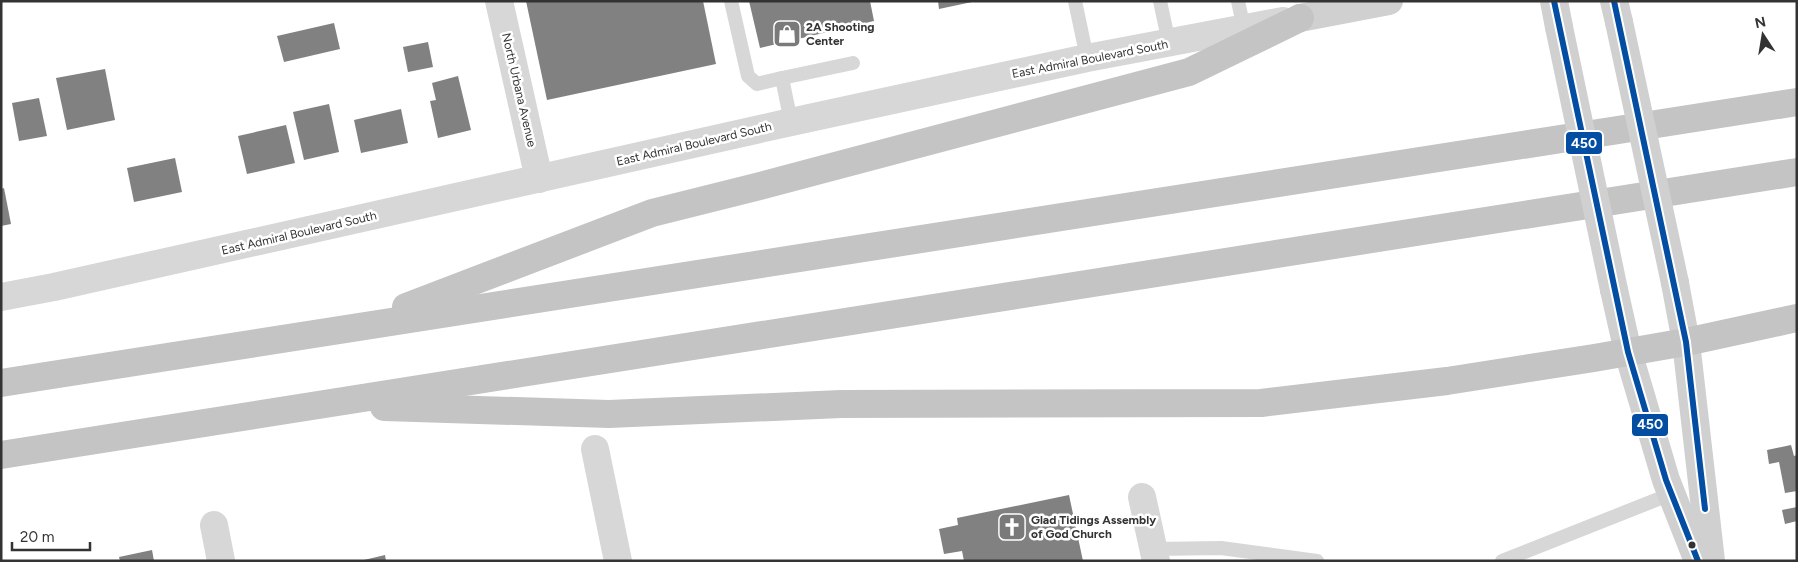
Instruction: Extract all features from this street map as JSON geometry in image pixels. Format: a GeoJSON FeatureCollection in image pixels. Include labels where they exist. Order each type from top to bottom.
{"type":"FeatureCollection","features":[{"type":"Feature","properties":{"kind":"highway"},"geometry":{"type":"LineString","coordinates":[[355,326],[652,212],[770,183],[1188,72],[1300,18]]}},
{"type":"Feature","properties":{"kind":"highway"},"geometry":{"type":"LineString","coordinates":[[1,383],[355,326],[1797,102]]}},
{"type":"Feature","properties":{"kind":"highway"},"geometry":{"type":"LineString","coordinates":[[1,455],[1797,172]]}},
{"type":"Feature","properties":{"kind":"highway"},"geometry":{"type":"LineString","coordinates":[[318,404],[609,414],[841,404],[1262,403],[1447,381],[1686,342],[1797,318]]}},
{"type":"Feature","properties":{"kind":"main road","name":"East Admiral Boulevard South"},"geometry":{"type":"LineString","coordinates":[[1300,18],[1389,1]]}},
{"type":"Feature","properties":{"kind":"main road"},"geometry":{"type":"LineString","coordinates":[[1616,12],[1686,342],[1711,561]]}},
{"type":"Feature","properties":{"kind":"main road"},"geometry":{"type":"LineString","coordinates":[[1557,14],[1628,352],[1671,494],[1698,561]]}},
{"type":"Feature","properties":{"kind":"street","name":"North Urbana Avenue"},"geometry":{"type":"LineString","coordinates":[[500,1],[539,179]]}},
{"type":"Feature","properties":{"kind":"street","name":"East Admiral Boulevard South"},"geometry":{"type":"LineString","coordinates":[[1,297],[64,285],[791,122],[1087,58],[1300,18]]}},
{"type":"Feature","properties":{"kind":"street"},"geometry":{"type":"LineString","coordinates":[[595,449],[618,561]]}},
{"type":"Feature","properties":{"kind":"street"},"geometry":{"type":"LineString","coordinates":[[1142,497],[1155,555]]}},
{"type":"Feature","properties":{"kind":"street"},"geometry":{"type":"LineString","coordinates":[[214,525],[221,561]]}},
{"type":"Feature","properties":{"kind":"lane"},"geometry":{"type":"LineString","coordinates":[[731,1],[748,76],[757,84],[853,63]]}},
{"type":"Feature","properties":{"kind":"lane"},"geometry":{"type":"LineString","coordinates":[[1075,1],[1087,58]]}},
{"type":"Feature","properties":{"kind":"lane"},"geometry":{"type":"LineString","coordinates":[[1160,1],[1169,43]]}},
{"type":"Feature","properties":{"kind":"lane"},"geometry":{"type":"LineString","coordinates":[[1238,1],[1244,29]]}},
{"type":"Feature","properties":{"kind":"lane"},"geometry":{"type":"LineString","coordinates":[[782,78],[791,122]]}},
{"type":"Feature","properties":{"kind":"lane"},"geometry":{"type":"LineString","coordinates":[[1502,561],[1671,494]]}},
{"type":"Feature","properties":{"kind":"lane"},"geometry":{"type":"LineString","coordinates":[[1155,555],[1221,548],[1317,561]]}},
{"type":"Feature","properties":{"kind":"building"},"geometry":{"type":"Polygon","coordinates":[[[526,1],[703,1],[716,64],[547,100],[526,1]]]}},
{"type":"Feature","properties":{"kind":"building","name":"2A Shooting Center"},"geometry":{"type":"Polygon","coordinates":[[[749,1],[870,1],[874,21],[760,48],[749,1]]]}},
{"type":"Feature","properties":{"kind":"building"},"geometry":{"type":"Polygon","coordinates":[[[938,1],[972,1],[972,2],[939,9],[938,1]]]}},
{"type":"Feature","properties":{"kind":"building"},"geometry":{"type":"Polygon","coordinates":[[[334,23],[340,49],[284,62],[277,36],[334,23]]]}},
{"type":"Feature","properties":{"kind":"building"},"geometry":{"type":"Polygon","coordinates":[[[428,42],[433,67],[408,72],[403,47],[428,42]]]}},
{"type":"Feature","properties":{"kind":"building"},"geometry":{"type":"Polygon","coordinates":[[[105,69],[115,120],[67,130],[56,78],[105,69]]]}},
{"type":"Feature","properties":{"kind":"building"},"geometry":{"type":"Polygon","coordinates":[[[458,76],[471,130],[438,138],[430,101],[436,100],[432,83],[458,76]]]}},
{"type":"Feature","properties":{"kind":"building"},"geometry":{"type":"Polygon","coordinates":[[[39,98],[47,136],[19,141],[12,103],[39,98]]]}},
{"type":"Feature","properties":{"kind":"building"},"geometry":{"type":"Polygon","coordinates":[[[329,104],[339,152],[304,160],[293,112],[329,104]]]}},
{"type":"Feature","properties":{"kind":"building"},"geometry":{"type":"Polygon","coordinates":[[[401,109],[408,143],[361,153],[354,120],[401,109]]]}},
{"type":"Feature","properties":{"kind":"building"},"geometry":{"type":"Polygon","coordinates":[[[286,125],[295,163],[247,174],[238,136],[286,125]]]}},
{"type":"Feature","properties":{"kind":"building"},"geometry":{"type":"Polygon","coordinates":[[[175,158],[182,192],[134,202],[127,168],[175,158]]]}},
{"type":"Feature","properties":{"kind":"building"},"geometry":{"type":"Polygon","coordinates":[[[4,188],[11,224],[1,226],[1,189],[4,188]]]}},
{"type":"Feature","properties":{"kind":"building"},"geometry":{"type":"Polygon","coordinates":[[[1791,445],[1794,456],[1797,455],[1797,491],[1785,493],[1779,462],[1769,464],[1767,450],[1791,445]]]}},
{"type":"Feature","properties":{"kind":"building","name":"Glad Tidings Assembly of God Church"},"geometry":{"type":"Polygon","coordinates":[[[1069,495],[1083,561],[964,561],[962,551],[944,554],[939,529],[958,525],[957,518],[1069,495]]]}},
{"type":"Feature","properties":{"kind":"building"},"geometry":{"type":"Polygon","coordinates":[[[1797,507],[1797,521],[1785,524],[1782,510],[1797,507]]]}},
{"type":"Feature","properties":{"kind":"building"},"geometry":{"type":"Polygon","coordinates":[[[152,550],[154,561],[120,561],[119,557],[152,550]]]}},
{"type":"Feature","properties":{"kind":"building"},"geometry":{"type":"Polygon","coordinates":[[[385,555],[386,561],[364,561],[364,560],[385,555]]]}},
{"type":"Feature","properties":{"kind":"transit line","name":"450"},"geometry":{"type":"LineString","coordinates":[[1554,1],[1628,352],[1666,480],[1698,561]]}},
{"type":"Feature","properties":{"kind":"transit line","name":"450"},"geometry":{"type":"LineString","coordinates":[[1614,1],[1686,342],[1705,509]]}},
{"type":"Feature","properties":{"kind":"place","name":"2A Shooting Center"},"geometry":{"type":"Point","coordinates":[787,34]}},
{"type":"Feature","properties":{"kind":"place","name":"Glad Tidings Assembly of God Church"},"geometry":{"type":"Point","coordinates":[1012,527]}}]}
